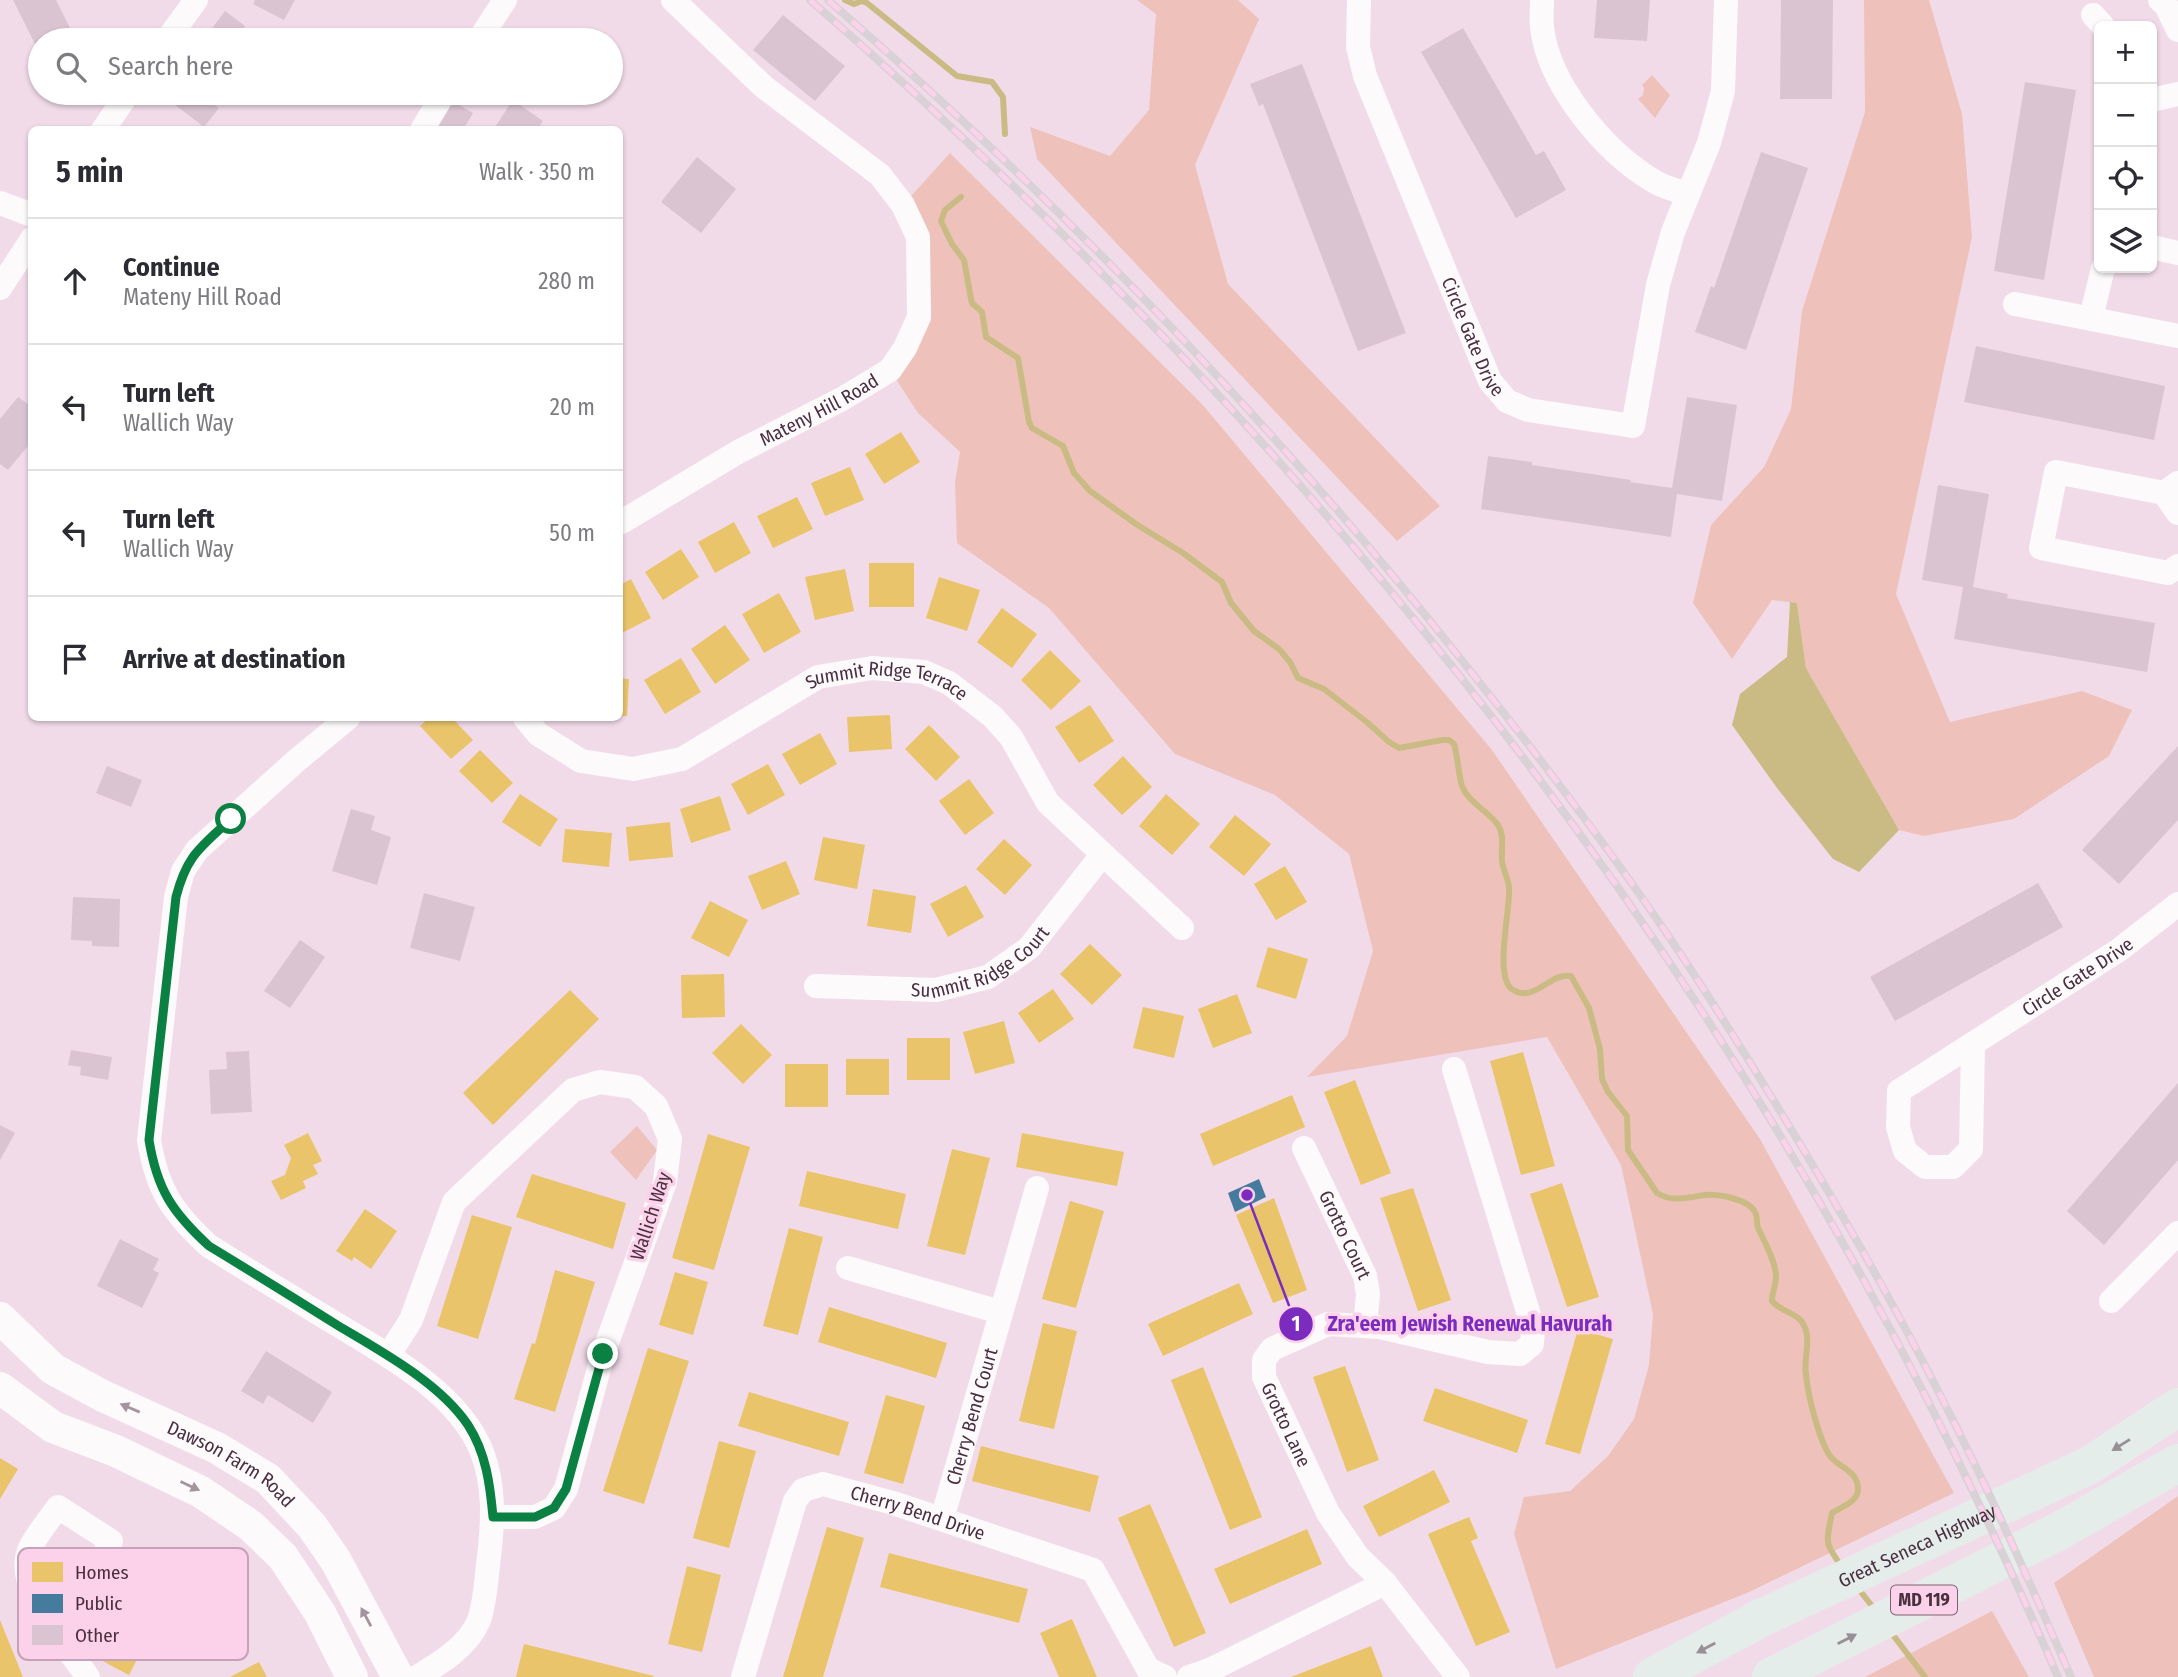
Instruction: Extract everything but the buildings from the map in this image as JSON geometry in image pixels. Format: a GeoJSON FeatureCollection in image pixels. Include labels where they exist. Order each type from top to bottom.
{"type":"FeatureCollection","features":[{"type":"Feature","properties":{"kind":"main road","name":"Great Seneca Highway"},"geometry":{"type":"LineString","coordinates":[[1652,1677],[1761,1618],[2090,1465],[2178,1407]]}},
{"type":"Feature","properties":{"kind":"main road","name":"MD 119"},"geometry":{"type":"LineString","coordinates":[[1779,1673],[2062,1530],[2178,1462]]}},
{"type":"Feature","properties":{"kind":"street"},"geometry":{"type":"LineString","coordinates":[[176,28],[196,0]]}},
{"type":"Feature","properties":{"kind":"street"},"geometry":{"type":"LineString","coordinates":[[487,28],[505,0]]}},
{"type":"Feature","properties":{"kind":"street","name":"Mateny Hill Road"},"geometry":{"type":"LineString","coordinates":[[623,521],[738,452],[842,399],[890,370],[905,348],[919,317],[918,237],[903,205],[880,175],[764,87],[673,0]]}},
{"type":"Feature","properties":{"kind":"street","name":"Circle Gate Drive"},"geometry":{"type":"LineString","coordinates":[[1359,0],[1358,47],[1365,76],[1490,381],[1507,401],[1528,410],[1633,426],[1658,285],[1673,232],[1709,143],[1723,91],[1726,0]]}},
{"type":"Feature","properties":{"kind":"street"},"geometry":{"type":"LineString","coordinates":[[1542,0],[1542,28],[1550,60],[1571,99],[1594,131],[1623,160],[1654,182],[1687,194]]}},
{"type":"Feature","properties":{"kind":"street"},"geometry":{"type":"LineString","coordinates":[[2160,0],[2166,5],[2178,30]]}},
{"type":"Feature","properties":{"kind":"street"},"geometry":{"type":"LineString","coordinates":[[2157,99],[2178,94]]}},
{"type":"Feature","properties":{"kind":"street"},"geometry":{"type":"LineString","coordinates":[[106,126],[120,105]]}},
{"type":"Feature","properties":{"kind":"street"},"geometry":{"type":"LineString","coordinates":[[424,126],[437,105]]}},
{"type":"Feature","properties":{"kind":"street"},"geometry":{"type":"LineString","coordinates":[[0,203],[28,214]]}},
{"type":"Feature","properties":{"kind":"street"},"geometry":{"type":"LineString","coordinates":[[0,288],[28,245]]}},
{"type":"Feature","properties":{"kind":"street"},"geometry":{"type":"LineString","coordinates":[[2157,248],[2178,253]]}},
{"type":"Feature","properties":{"kind":"street"},"geometry":{"type":"LineString","coordinates":[[2091,318],[2102,273]]}},
{"type":"Feature","properties":{"kind":"street"},"geometry":{"type":"LineString","coordinates":[[2015,303],[2178,336]]}},
{"type":"Feature","properties":{"kind":"street"},"geometry":{"type":"LineString","coordinates":[[2173,496],[2056,471],[2041,548],[2168,573],[2178,566]]}},
{"type":"Feature","properties":{"kind":"street","name":"Summit Ridge Terrace"},"geometry":{"type":"LineString","coordinates":[[527,721],[538,734],[581,761],[633,769],[682,760],[818,677],[872,668],[924,672],[948,683],[992,716],[1011,737],[1048,803],[1182,928]]}},
{"type":"Feature","properties":{"kind":"street"},"geometry":{"type":"LineString","coordinates":[[344,721],[286,769],[197,850],[183,871],[176,897],[149,1140],[153,1168],[162,1190],[187,1225],[209,1246],[388,1356],[438,1392],[467,1424],[490,1480],[493,1517],[484,1598],[478,1622],[465,1639],[444,1661],[417,1677]]}},
{"type":"Feature","properties":{"kind":"street","name":"Summit Ridge Court"},"geometry":{"type":"LineString","coordinates":[[816,986],[936,990],[988,977],[1029,948],[1101,855]]}},
{"type":"Feature","properties":{"kind":"street","name":"Circle Gate Drive"},"geometry":{"type":"LineString","coordinates":[[1973,1044],[1971,1149],[1953,1167],[1925,1167],[1905,1151],[1898,1127],[1899,1091],[2119,950],[2178,904]]}},
{"type":"Feature","properties":{"kind":"street","name":"Grotto Lane"},"geometry":{"type":"LineString","coordinates":[[1454,1069],[1533,1328],[1532,1345],[1520,1354],[1488,1352],[1380,1327],[1328,1324],[1272,1349],[1264,1360],[1264,1377],[1328,1513],[1358,1557],[1385,1583],[1458,1677]]}},
{"type":"Feature","properties":{"kind":"street","name":"Wallich Way"},"geometry":{"type":"LineString","coordinates":[[388,1356],[411,1320],[454,1202],[532,1127],[573,1090],[600,1082],[635,1087],[656,1105],[670,1139],[665,1182],[603,1354],[566,1489],[554,1508],[535,1517],[493,1517]]}},
{"type":"Feature","properties":{"kind":"street","name":"Grotto Court"},"geometry":{"type":"LineString","coordinates":[[1304,1148],[1365,1276],[1368,1294],[1366,1326]]}},
{"type":"Feature","properties":{"kind":"street","name":"Cherry Bend Court"},"geometry":{"type":"LineString","coordinates":[[942,1519],[1037,1188]]}},
{"type":"Feature","properties":{"kind":"street"},"geometry":{"type":"LineString","coordinates":[[2111,1301],[2178,1233]]}},
{"type":"Feature","properties":{"kind":"street"},"geometry":{"type":"LineString","coordinates":[[848,1268],[1000,1312]]}},
{"type":"Feature","properties":{"kind":"street","name":"Dawson Farm Road"},"geometry":{"type":"LineString","coordinates":[[0,1318],[53,1369],[103,1396],[217,1448],[268,1479],[312,1526],[337,1561],[398,1677]]}},
{"type":"Feature","properties":{"kind":"street","name":"Dawson Farm Road"},"geometry":{"type":"LineString","coordinates":[[0,1388],[53,1427],[116,1451],[201,1492],[251,1526],[283,1557],[320,1613],[352,1677]]}},
{"type":"Feature","properties":{"kind":"street","name":"Cherry Bend Drive"},"geometry":{"type":"LineString","coordinates":[[743,1677],[795,1501],[803,1490],[823,1484],[942,1519],[1093,1570],[1148,1669],[1165,1677]]}},
{"type":"Feature","properties":{"kind":"street"},"geometry":{"type":"LineString","coordinates":[[30,1548],[58,1507],[111,1541],[107,1548]]}},
{"type":"Feature","properties":{"kind":"street"},"geometry":{"type":"LineString","coordinates":[[1189,1677],[1212,1669],[1385,1583]]}},
{"type":"Feature","properties":{"kind":"street"},"geometry":{"type":"LineString","coordinates":[[77,1660],[88,1677]]}},
{"type":"Feature","properties":{"kind":"shaded area"},"geometry":{"type":"Polygon","coordinates":[[[1137,0],[1238,0],[1259,19],[1195,165],[1228,284],[1440,506],[1397,541],[1037,159],[1030,127],[1110,156],[1149,110],[1156,14],[1137,0]]]}},
{"type":"Feature","properties":{"kind":"shaded area"},"geometry":{"type":"Polygon","coordinates":[[[1864,0],[1929,0],[1962,114],[1972,237],[1896,594],[1950,722],[2082,691],[2132,710],[2109,756],[2014,819],[1924,836],[1899,830],[1806,668],[1797,603],[1772,600],[1732,659],[1693,603],[1711,525],[1764,467],[1791,409],[1802,311],[1865,112],[1864,0]]]}},
{"type":"Feature","properties":{"kind":"shaded area"},"geometry":{"type":"Polygon","coordinates":[[[1652,75],[1670,95],[1655,118],[1638,99],[1643,95],[1642,85],[1652,75]]]}},
{"type":"Feature","properties":{"kind":"shaded area"},"geometry":{"type":"Polygon","coordinates":[[[950,153],[1202,404],[1492,750],[1760,1139],[1954,1493],[1747,1593],[1556,1669],[1514,1534],[1524,1497],[1570,1491],[1608,1456],[1634,1419],[1649,1365],[1653,1314],[1621,1165],[1547,1037],[1307,1077],[1347,1036],[1373,951],[1349,854],[1275,795],[1175,754],[1049,608],[957,543],[955,482],[960,452],[918,413],[890,370],[919,317],[903,205],[950,153]]]}},
{"type":"Feature","properties":{"kind":"shaded area"},"geometry":{"type":"Polygon","coordinates":[[[1790,602],[1797,603],[1806,668],[1899,830],[1859,872],[1833,859],[1732,725],[1740,694],[1787,657],[1790,602]]]}},
{"type":"Feature","properties":{"kind":"shaded area"},"geometry":{"type":"Polygon","coordinates":[[[637,1126],[657,1150],[636,1180],[610,1152],[637,1126]]]}},
{"type":"Feature","properties":{"kind":"shaded area"},"geometry":{"type":"Polygon","coordinates":[[[2178,1496],[2178,1677],[2094,1677],[2054,1583],[2178,1496]]]}},
{"type":"Feature","properties":{"kind":"shaded area"},"geometry":{"type":"Polygon","coordinates":[[[1992,1611],[2029,1677],[1865,1677],[1992,1611]]]}},
{"type":"Feature","properties":{"kind":"waterway"},"geometry":{"type":"LineString","coordinates":[[845,0],[854,4],[862,1],[867,3],[957,76],[992,82],[1003,97],[1005,134]]}},
{"type":"Feature","properties":{"kind":"waterway"},"geometry":{"type":"LineString","coordinates":[[961,197],[945,210],[941,221],[952,244],[964,260],[972,303],[982,312],[986,337],[1018,358],[1032,428],[1063,446],[1074,473],[1090,491],[1222,582],[1231,603],[1254,631],[1279,649],[1298,678],[1324,689],[1399,748],[1442,740],[1449,740],[1454,744],[1465,792],[1494,820],[1501,834],[1502,861],[1509,887],[1503,958],[1507,983],[1513,990],[1528,993],[1556,978],[1571,976],[1589,1008],[1600,1049],[1602,1079],[1608,1092],[1627,1116],[1628,1150],[1657,1193],[1675,1199],[1718,1195],[1740,1201],[1755,1212],[1758,1228],[1775,1268],[1772,1301],[1799,1319],[1807,1334],[1807,1384],[1821,1436],[1831,1458],[1857,1482],[1857,1494],[1848,1504],[1832,1513],[1828,1531],[1829,1547],[1842,1567]]}},
{"type":"Feature","properties":{"kind":"waterway"},"geometry":{"type":"LineString","coordinates":[[1857,1587],[1876,1611]]}},
{"type":"Feature","properties":{"kind":"waterway"},"geometry":{"type":"LineString","coordinates":[[1890,1631],[1925,1677]]}},
{"type":"Feature","properties":{"kind":"railway"},"geometry":{"type":"LineString","coordinates":[[810,0],[963,138],[1111,282],[1253,433],[1389,589],[1518,750],[1639,918],[1752,1090],[1857,1268],[1963,1470],[2058,1677]]}},
{"type":"Feature","properties":{"kind":"railway"},"geometry":{"type":"LineString","coordinates":[[828,0],[914,76],[1081,235],[1240,401],[1317,486],[1391,574],[1496,703],[1590,826],[1651,910],[1708,996],[1849,1226],[1975,1465],[2071,1677]]}},
{"type":"Feature","properties":{"kind":"place","name":"Zra'eem Jewish Renewal Havurah"},"geometry":{"type":"Point","coordinates":[1247,1195]}},
{"type":"Feature","properties":{"kind":"route"},"geometry":{"type":"LineString","coordinates":[[231,819],[197,850],[183,871],[176,897],[149,1140],[153,1168],[162,1190],[174,1208],[209,1246],[388,1356],[438,1392],[467,1424],[482,1452],[490,1480],[493,1517],[535,1517],[554,1508],[566,1489],[603,1354]]}}]}
